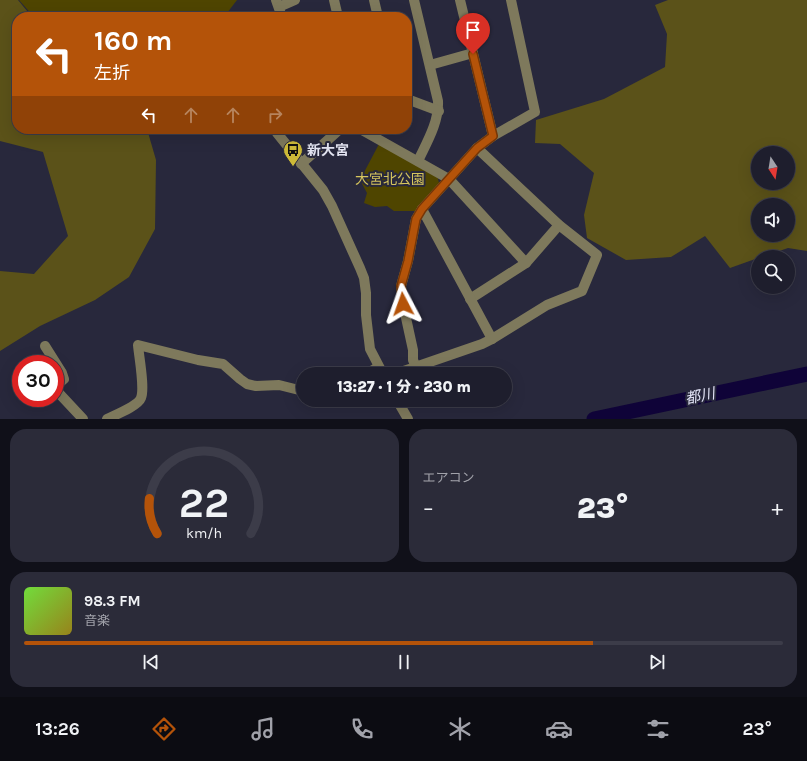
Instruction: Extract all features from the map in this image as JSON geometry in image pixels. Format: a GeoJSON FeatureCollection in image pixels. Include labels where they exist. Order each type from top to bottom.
{"type":"FeatureCollection","features":[{"type":"Feature","properties":{"kind":"street"},"geometry":{"type":"LineString","coordinates":[[279,8],[295,0]]}},
{"type":"Feature","properties":{"kind":"street"},"geometry":{"type":"LineString","coordinates":[[334,0],[337,12]]}},
{"type":"Feature","properties":{"kind":"street"},"geometry":{"type":"LineString","coordinates":[[374,0],[377,12]]}},
{"type":"Feature","properties":{"kind":"street"},"geometry":{"type":"LineString","coordinates":[[414,0],[430,65],[439,111],[437,119],[418,161]]}},
{"type":"Feature","properties":{"kind":"street"},"geometry":{"type":"LineString","coordinates":[[460,0],[493,136]]}},
{"type":"Feature","properties":{"kind":"street"},"geometry":{"type":"LineString","coordinates":[[477,148],[559,225],[597,255],[582,291],[547,305],[492,340],[416,367],[403,304],[401,286],[408,261],[416,219],[422,209],[477,148],[493,136],[535,112],[511,0]]}},
{"type":"Feature","properties":{"kind":"street"},"geometry":{"type":"LineString","coordinates":[[430,65],[473,54]]}},
{"type":"Feature","properties":{"kind":"street"},"geometry":{"type":"LineString","coordinates":[[412,101],[439,111]]}},
{"type":"Feature","properties":{"kind":"street"},"geometry":{"type":"LineString","coordinates":[[279,134],[301,164],[324,190],[360,268],[364,278],[366,293],[366,315],[370,349],[379,367]]}},
{"type":"Feature","properties":{"kind":"street"},"geometry":{"type":"LineString","coordinates":[[301,164],[334,134]]}},
{"type":"Feature","properties":{"kind":"street"},"geometry":{"type":"LineString","coordinates":[[369,134],[450,179],[526,263]]}},
{"type":"Feature","properties":{"kind":"street"},"geometry":{"type":"LineString","coordinates":[[422,209],[492,340]]}},
{"type":"Feature","properties":{"kind":"street"},"geometry":{"type":"LineString","coordinates":[[470,300],[526,263],[559,225]]}},
{"type":"Feature","properties":{"kind":"street"},"geometry":{"type":"LineString","coordinates":[[107,419],[127,409],[138,402],[141,398],[143,388],[138,345],[198,360],[223,364],[247,384],[256,386],[279,385],[296,389]]}},
{"type":"Feature","properties":{"kind":"street"},"geometry":{"type":"LineString","coordinates":[[45,346],[51,355]]}},
{"type":"Feature","properties":{"kind":"street"},"geometry":{"type":"LineString","coordinates":[[64,398],[83,419]]}},
{"type":"Feature","properties":{"kind":"street"},"geometry":{"type":"LineString","coordinates":[[401,407],[408,419]]}},
{"type":"Feature","properties":{"kind":"green space"},"geometry":{"type":"Polygon","coordinates":[[[19,0],[237,0],[228,12],[30,12],[19,0]]]}},
{"type":"Feature","properties":{"kind":"green space","name":"大宮北公園"},"geometry":{"type":"Polygon","coordinates":[[[379,144],[437,175],[439,183],[416,211],[394,211],[387,206],[375,207],[364,203],[367,193],[360,180],[379,144]]]}},
{"type":"Feature","properties":{"kind":"shaded area"},"geometry":{"type":"Polygon","coordinates":[[[0,0],[18,0],[28,12],[12,12],[12,134],[148,134],[156,160],[155,229],[129,277],[95,300],[40,326],[0,351],[0,271],[34,274],[68,236],[43,152],[0,141],[0,0]]]}},
{"type":"Feature","properties":{"kind":"shaded area"},"geometry":{"type":"Polygon","coordinates":[[[668,0],[807,0],[807,251],[788,248],[782,250],[751,250],[751,260],[730,268],[705,236],[671,257],[626,260],[587,238],[584,215],[594,173],[560,144],[535,143],[536,120],[604,99],[665,67],[667,34],[655,5],[668,0]]]}},
{"type":"Feature","properties":{"kind":"waterway","name":"都川"},"geometry":{"type":"LineString","coordinates":[[594,419],[807,374]]}},
{"type":"Feature","properties":{"kind":"place","name":"新大宮"},"geometry":{"type":"Point","coordinates":[293,167]}},
{"type":"Feature","properties":{"kind":"route"},"geometry":{"type":"LineString","coordinates":[[403,304],[401,286],[408,261],[416,219],[422,209],[477,148],[493,136],[473,54]]}}]}
